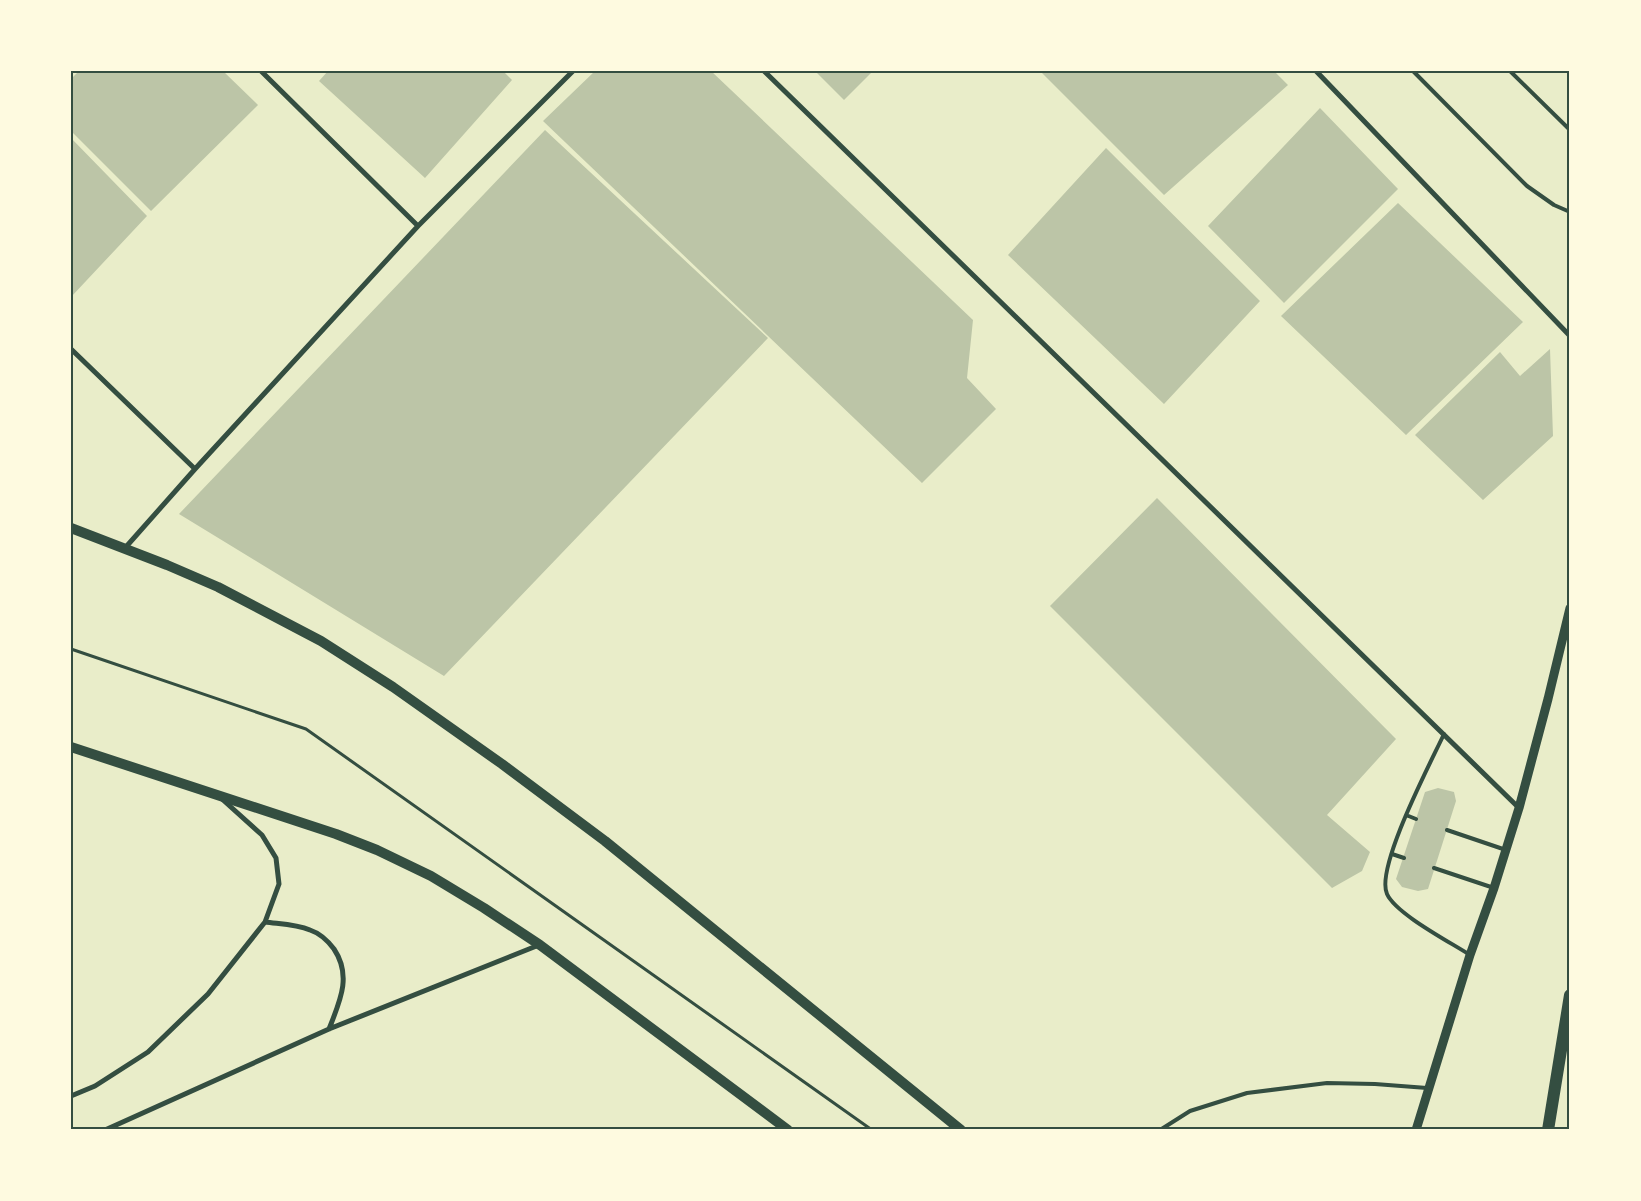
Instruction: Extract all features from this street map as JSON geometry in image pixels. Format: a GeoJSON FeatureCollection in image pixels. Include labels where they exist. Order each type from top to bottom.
{"type":"FeatureCollection","features":[{"type":"Feature","properties":{"kind":"main road"},"geometry":{"type":"LineString","coordinates":[[71,528],[125,548],[218,587],[321,641],[400,693],[502,764],[605,841],[961,1130]]}},
{"type":"Feature","properties":{"kind":"main road"},"geometry":{"type":"LineString","coordinates":[[71,747],[336,834],[377,850],[431,876],[540,945],[788,1130]]}},
{"type":"Feature","properties":{"kind":"main road"},"geometry":{"type":"LineString","coordinates":[[1548,1130],[1570,995]]}},
{"type":"Feature","properties":{"kind":"street"},"geometry":{"type":"LineString","coordinates":[[262,71],[418,226]]}},
{"type":"Feature","properties":{"kind":"street"},"geometry":{"type":"LineString","coordinates":[[125,548],[418,226],[572,71]]}},
{"type":"Feature","properties":{"kind":"street"},"geometry":{"type":"LineString","coordinates":[[764,71],[1519,808]]}},
{"type":"Feature","properties":{"kind":"street"},"geometry":{"type":"LineString","coordinates":[[1316,71],[1570,336]]}},
{"type":"Feature","properties":{"kind":"street"},"geometry":{"type":"LineString","coordinates":[[71,349],[195,469]]}},
{"type":"Feature","properties":{"kind":"street"},"geometry":{"type":"LineString","coordinates":[[1416,1130],[1470,955],[1494,888],[1519,808],[1570,608]]}},
{"type":"Feature","properties":{"kind":"street"},"geometry":{"type":"LineString","coordinates":[[71,1096],[95,1086],[148,1052],[208,994],[265,922],[279,884],[276,858],[262,836],[216,794]]}},
{"type":"Feature","properties":{"kind":"street"},"geometry":{"type":"LineString","coordinates":[[265,922],[311,930],[329,942],[340,958],[344,976],[341,999],[330,1029]]}},
{"type":"Feature","properties":{"kind":"street"},"geometry":{"type":"LineString","coordinates":[[105,1130],[330,1029],[540,945]]}},
{"type":"Feature","properties":{"kind":"lane"},"geometry":{"type":"LineString","coordinates":[[1413,71],[1526,186],[1554,205],[1570,212]]}},
{"type":"Feature","properties":{"kind":"lane"},"geometry":{"type":"LineString","coordinates":[[1510,71],[1570,130]]}},
{"type":"Feature","properties":{"kind":"lane"},"geometry":{"type":"LineString","coordinates":[[1444,734],[1406,815],[1384,882],[1387,894],[1399,908],[1470,955]]}},
{"type":"Feature","properties":{"kind":"lane"},"geometry":{"type":"LineString","coordinates":[[1406,815],[1416,819]]}},
{"type":"Feature","properties":{"kind":"lane"},"geometry":{"type":"LineString","coordinates":[[1447,830],[1506,850]]}},
{"type":"Feature","properties":{"kind":"lane"},"geometry":{"type":"LineString","coordinates":[[1392,854],[1404,858]]}},
{"type":"Feature","properties":{"kind":"lane"},"geometry":{"type":"LineString","coordinates":[[1434,868],[1494,888]]}},
{"type":"Feature","properties":{"kind":"lane"},"geometry":{"type":"LineString","coordinates":[[1160,1130],[1190,1111],[1246,1093],[1327,1083],[1430,1088]]}},
{"type":"Feature","properties":{"kind":"path"},"geometry":{"type":"LineString","coordinates":[[71,649],[306,729],[872,1130]]}},
{"type":"Feature","properties":{"kind":"building"},"geometry":{"type":"Polygon","coordinates":[[[79,71],[223,71],[258,105],[151,211],[71,131],[71,79],[79,71]]]}},
{"type":"Feature","properties":{"kind":"building"},"geometry":{"type":"Polygon","coordinates":[[[328,71],[503,71],[512,80],[425,178],[319,81],[328,71]]]}},
{"type":"Feature","properties":{"kind":"building"},"geometry":{"type":"Polygon","coordinates":[[[595,71],[711,71],[973,320],[967,378],[996,409],[922,483],[543,121],[595,71]]]}},
{"type":"Feature","properties":{"kind":"building"},"geometry":{"type":"Polygon","coordinates":[[[815,71],[873,71],[844,100],[815,71]]]}},
{"type":"Feature","properties":{"kind":"building"},"geometry":{"type":"Polygon","coordinates":[[[1040,71],[1274,71],[1288,85],[1164,195],[1040,71]]]}},
{"type":"Feature","properties":{"kind":"building"},"geometry":{"type":"Polygon","coordinates":[[[1320,108],[1398,189],[1284,303],[1208,226],[1320,108]]]}},
{"type":"Feature","properties":{"kind":"building"},"geometry":{"type":"Polygon","coordinates":[[[545,130],[768,338],[444,676],[179,514],[545,130]]]}},
{"type":"Feature","properties":{"kind":"building"},"geometry":{"type":"Polygon","coordinates":[[[71,138],[147,216],[71,297],[71,138]]]}},
{"type":"Feature","properties":{"kind":"building"},"geometry":{"type":"Polygon","coordinates":[[[1106,148],[1260,301],[1164,404],[1008,255],[1106,148]]]}},
{"type":"Feature","properties":{"kind":"building"},"geometry":{"type":"Polygon","coordinates":[[[1398,203],[1523,322],[1406,435],[1281,316],[1398,203]]]}},
{"type":"Feature","properties":{"kind":"building"},"geometry":{"type":"Polygon","coordinates":[[[1550,349],[1553,436],[1483,500],[1415,435],[1500,352],[1520,376],[1550,349]]]}},
{"type":"Feature","properties":{"kind":"building"},"geometry":{"type":"Polygon","coordinates":[[[1157,498],[1396,739],[1327,815],[1370,852],[1362,871],[1332,888],[1050,606],[1157,498]]]}},
{"type":"Feature","properties":{"kind":"building"},"geometry":{"type":"Polygon","coordinates":[[[1438,788],[1454,792],[1456,801],[1428,889],[1418,891],[1402,887],[1396,879],[1425,792],[1438,788]]]}}]}
